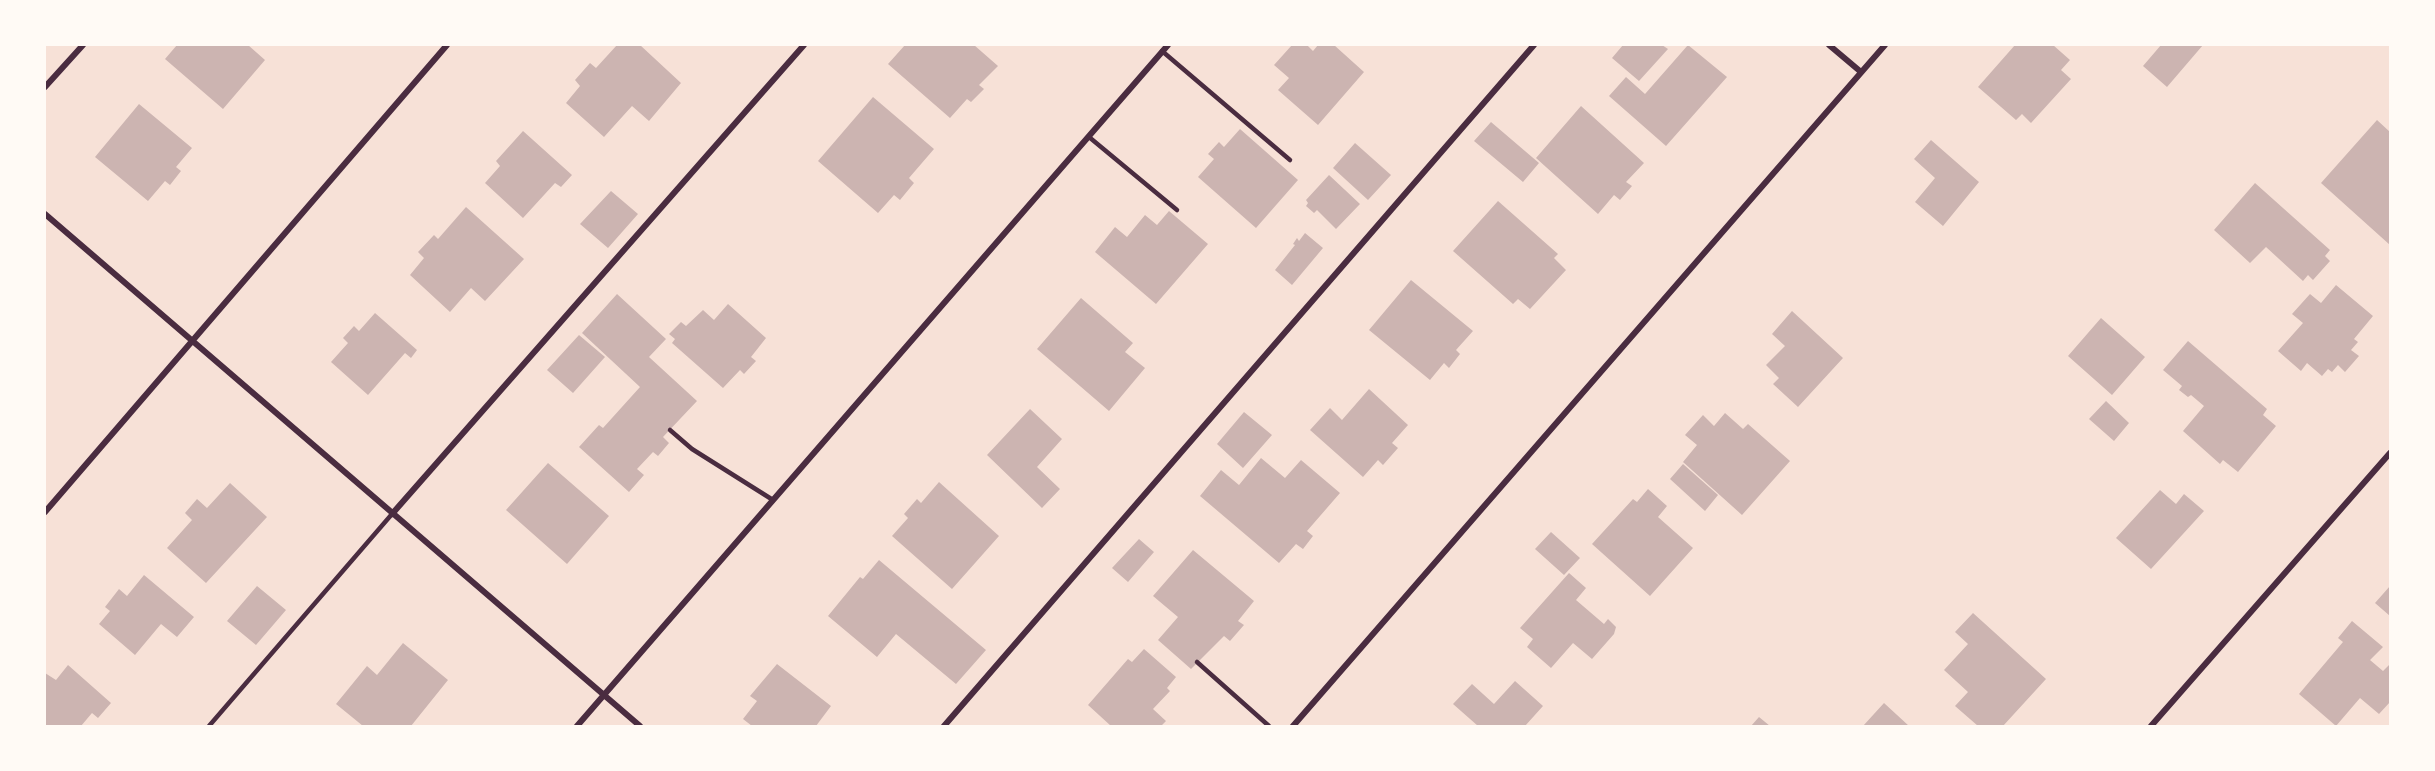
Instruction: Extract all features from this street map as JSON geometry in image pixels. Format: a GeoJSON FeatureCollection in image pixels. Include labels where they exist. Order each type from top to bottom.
{"type":"FeatureCollection","features":[{"type":"Feature","properties":{"kind":"street"},"geometry":{"type":"LineString","coordinates":[[45,87],[83,45]]}},
{"type":"Feature","properties":{"kind":"street"},"geometry":{"type":"LineString","coordinates":[[45,512],[447,45]]}},
{"type":"Feature","properties":{"kind":"street"},"geometry":{"type":"LineString","coordinates":[[392,514],[804,45]]}},
{"type":"Feature","properties":{"kind":"street"},"geometry":{"type":"LineString","coordinates":[[577,726],[1168,45]]}},
{"type":"Feature","properties":{"kind":"street"},"geometry":{"type":"LineString","coordinates":[[944,726],[1534,45]]}},
{"type":"Feature","properties":{"kind":"street"},"geometry":{"type":"LineString","coordinates":[[1829,45],[1861,72]]}},
{"type":"Feature","properties":{"kind":"street"},"geometry":{"type":"LineString","coordinates":[[1293,726],[1885,45]]}},
{"type":"Feature","properties":{"kind":"street"},"geometry":{"type":"LineString","coordinates":[[45,214],[192,343],[640,726]]}},
{"type":"Feature","properties":{"kind":"street"},"geometry":{"type":"LineString","coordinates":[[2151,726],[2390,453]]}},
{"type":"Feature","properties":{"kind":"lane"},"geometry":{"type":"LineString","coordinates":[[1162,51],[1290,160]]}},
{"type":"Feature","properties":{"kind":"lane"},"geometry":{"type":"LineString","coordinates":[[1089,137],[1177,210]]}},
{"type":"Feature","properties":{"kind":"lane"},"geometry":{"type":"LineString","coordinates":[[670,430],[692,448],[773,500]]}},
{"type":"Feature","properties":{"kind":"lane"},"geometry":{"type":"LineString","coordinates":[[208,726],[392,514]]}},
{"type":"Feature","properties":{"kind":"lane"},"geometry":{"type":"LineString","coordinates":[[1197,662],[1269,726]]}},
{"type":"Feature","properties":{"kind":"building"},"geometry":{"type":"Polygon","coordinates":[[[177,45],[248,45],[265,60],[223,109],[165,59],[177,45]]]}},
{"type":"Feature","properties":{"kind":"building"},"geometry":{"type":"Polygon","coordinates":[[[617,45],[640,45],[681,83],[649,121],[632,106],[604,137],[566,103],[580,86],[575,80],[590,63],[596,68],[617,45]]]}},
{"type":"Feature","properties":{"kind":"building"},"geometry":{"type":"Polygon","coordinates":[[[905,45],[974,45],[998,66],[979,85],[984,89],[971,102],[967,99],[950,118],[888,64],[905,45]]]}},
{"type":"Feature","properties":{"kind":"building"},"geometry":{"type":"Polygon","coordinates":[[[1292,45],[1307,45],[1313,51],[1318,45],[1334,45],[1364,72],[1318,125],[1278,90],[1289,78],[1274,65],[1292,45]]]}},
{"type":"Feature","properties":{"kind":"building"},"geometry":{"type":"Polygon","coordinates":[[[1623,45],[1662,45],[1668,49],[1639,81],[1612,58],[1623,45]]]}},
{"type":"Feature","properties":{"kind":"building"},"geometry":{"type":"Polygon","coordinates":[[[1688,45],[1727,77],[1666,146],[1609,96],[1626,77],[1645,94],[1688,45]]]}},
{"type":"Feature","properties":{"kind":"building"},"geometry":{"type":"Polygon","coordinates":[[[2015,45],[2053,45],[2070,60],[2061,70],[2071,79],[2031,123],[2022,114],[2016,120],[1978,87],[2015,45]]]}},
{"type":"Feature","properties":{"kind":"building"},"geometry":{"type":"Polygon","coordinates":[[[2161,45],[2203,45],[2167,87],[2143,66],[2161,45]]]}},
{"type":"Feature","properties":{"kind":"building"},"geometry":{"type":"Polygon","coordinates":[[[873,97],[934,149],[909,178],[914,183],[900,200],[894,195],[878,213],[818,161],[873,97]]]}},
{"type":"Feature","properties":{"kind":"building"},"geometry":{"type":"Polygon","coordinates":[[[139,104],[192,148],[176,167],[181,171],[170,185],[165,181],[148,201],[95,157],[139,104]]]}},
{"type":"Feature","properties":{"kind":"building"},"geometry":{"type":"Polygon","coordinates":[[[1581,106],[1644,163],[1626,182],[1632,186],[1620,200],[1614,195],[1598,214],[1536,158],[1581,106]]]}},
{"type":"Feature","properties":{"kind":"building"},"geometry":{"type":"Polygon","coordinates":[[[2377,120],[2390,132],[2390,245],[2321,183],[2377,120]]]}},
{"type":"Feature","properties":{"kind":"building"},"geometry":{"type":"Polygon","coordinates":[[[1491,122],[1539,163],[1523,182],[1474,141],[1491,122]]]}},
{"type":"Feature","properties":{"kind":"building"},"geometry":{"type":"Polygon","coordinates":[[[1240,129],[1298,180],[1256,228],[1198,177],[1214,159],[1208,154],[1219,142],[1224,147],[1240,129]]]}},
{"type":"Feature","properties":{"kind":"building"},"geometry":{"type":"Polygon","coordinates":[[[523,131],[572,175],[561,187],[555,183],[523,218],[485,183],[500,166],[496,161],[523,131]]]}},
{"type":"Feature","properties":{"kind":"building"},"geometry":{"type":"Polygon","coordinates":[[[1931,140],[1979,182],[1943,226],[1915,202],[1935,178],[1914,159],[1931,140]]]}},
{"type":"Feature","properties":{"kind":"building"},"geometry":{"type":"Polygon","coordinates":[[[1355,143],[1391,175],[1368,200],[1333,168],[1355,143]]]}},
{"type":"Feature","properties":{"kind":"building"},"geometry":{"type":"Polygon","coordinates":[[[1329,175],[1360,204],[1336,229],[1317,210],[1314,213],[1306,206],[1308,203],[1306,200],[1329,175]]]}},
{"type":"Feature","properties":{"kind":"building"},"geometry":{"type":"Polygon","coordinates":[[[2255,183],[2330,250],[2325,256],[2330,261],[2313,280],[2308,275],[2303,281],[2266,247],[2250,263],[2214,230],[2255,183]]]}},
{"type":"Feature","properties":{"kind":"building"},"geometry":{"type":"Polygon","coordinates":[[[611,191],[638,214],[608,248],[580,224],[611,191]]]}},
{"type":"Feature","properties":{"kind":"building"},"geometry":{"type":"Polygon","coordinates":[[[1498,201],[1558,254],[1554,258],[1566,270],[1530,309],[1518,299],[1513,304],[1453,251],[1498,201]]]}},
{"type":"Feature","properties":{"kind":"building"},"geometry":{"type":"Polygon","coordinates":[[[466,207],[524,259],[485,301],[471,288],[450,312],[410,275],[424,258],[418,252],[434,235],[438,239],[466,207]]]}},
{"type":"Feature","properties":{"kind":"building"},"geometry":{"type":"Polygon","coordinates":[[[1169,211],[1208,244],[1156,304],[1095,252],[1115,227],[1127,237],[1145,215],[1157,225],[1169,211]]]}},
{"type":"Feature","properties":{"kind":"building"},"geometry":{"type":"Polygon","coordinates":[[[1305,233],[1323,248],[1292,285],[1275,270],[1295,245],[1293,244],[1297,238],[1299,241],[1305,233]]]}},
{"type":"Feature","properties":{"kind":"building"},"geometry":{"type":"Polygon","coordinates":[[[1411,280],[1473,331],[1456,350],[1460,354],[1449,368],[1444,363],[1430,380],[1369,330],[1411,280]]]}},
{"type":"Feature","properties":{"kind":"building"},"geometry":{"type":"Polygon","coordinates":[[[2336,285],[2373,316],[2354,339],[2358,342],[2351,350],[2359,356],[2345,372],[2338,365],[2332,372],[2328,369],[2322,376],[2307,363],[2301,371],[2278,351],[2303,323],[2292,314],[2310,294],[2321,303],[2336,285]]]}},
{"type":"Feature","properties":{"kind":"building"},"geometry":{"type":"Polygon","coordinates":[[[617,294],[666,339],[649,357],[697,401],[663,437],[669,443],[658,456],[653,452],[637,469],[644,475],[629,492],[579,447],[599,425],[603,428],[640,387],[582,333],[617,294]]]}},
{"type":"Feature","properties":{"kind":"building"},"geometry":{"type":"Polygon","coordinates":[[[1081,298],[1133,343],[1125,352],[1145,368],[1109,411],[1037,349],[1081,298]]]}},
{"type":"Feature","properties":{"kind":"building"},"geometry":{"type":"Polygon","coordinates":[[[728,304],[766,338],[751,357],[756,361],[744,374],[740,370],[723,388],[672,343],[675,339],[669,334],[681,322],[686,326],[703,310],[714,320],[728,304]]]}},
{"type":"Feature","properties":{"kind":"building"},"geometry":{"type":"Polygon","coordinates":[[[1792,311],[1843,358],[1798,407],[1773,384],[1779,378],[1766,365],[1785,346],[1772,334],[1792,311]]]}},
{"type":"Feature","properties":{"kind":"building"},"geometry":{"type":"Polygon","coordinates":[[[375,313],[417,350],[411,358],[405,353],[368,395],[331,362],[348,343],[343,338],[354,326],[359,331],[375,313]]]}},
{"type":"Feature","properties":{"kind":"building"},"geometry":{"type":"Polygon","coordinates":[[[2101,318],[2145,357],[2112,395],[2068,356],[2101,318]]]}},
{"type":"Feature","properties":{"kind":"building"},"geometry":{"type":"Polygon","coordinates":[[[579,335],[605,357],[573,393],[547,370],[579,335]]]}},
{"type":"Feature","properties":{"kind":"building"},"geometry":{"type":"Polygon","coordinates":[[[2188,341],[2267,409],[2263,415],[2276,426],[2238,472],[2223,460],[2220,464],[2183,431],[2204,406],[2191,395],[2188,397],[2179,390],[2182,386],[2163,370],[2188,341]]]}},
{"type":"Feature","properties":{"kind":"building"},"geometry":{"type":"Polygon","coordinates":[[[1369,389],[1408,425],[1392,443],[1398,448],[1383,465],[1378,460],[1363,477],[1310,430],[1330,408],[1342,420],[1369,389]]]}},
{"type":"Feature","properties":{"kind":"building"},"geometry":{"type":"Polygon","coordinates":[[[2106,401],[2129,423],[2114,441],[2089,419],[2106,401]]]}},
{"type":"Feature","properties":{"kind":"building"},"geometry":{"type":"Polygon","coordinates":[[[1030,409],[1062,439],[1037,467],[1060,489],[1042,508],[987,455],[1030,409]]]}},
{"type":"Feature","properties":{"kind":"building"},"geometry":{"type":"Polygon","coordinates":[[[1244,412],[1272,435],[1243,468],[1217,444],[1244,412]]]}},
{"type":"Feature","properties":{"kind":"building"},"geometry":{"type":"Polygon","coordinates":[[[1725,413],[1743,429],[1748,424],[1790,461],[1742,515],[1683,462],[1697,445],[1685,435],[1703,415],[1714,426],[1725,413]]]}},
{"type":"Feature","properties":{"kind":"building"},"geometry":{"type":"Polygon","coordinates":[[[1261,458],[1285,478],[1301,460],[1340,493],[1307,531],[1313,536],[1303,549],[1296,544],[1279,563],[1200,496],[1221,470],[1239,485],[1261,458]]]}},
{"type":"Feature","properties":{"kind":"building"},"geometry":{"type":"Polygon","coordinates":[[[548,463],[609,516],[567,564],[506,510],[548,463]]]}},
{"type":"Feature","properties":{"kind":"building"},"geometry":{"type":"Polygon","coordinates":[[[1683,464],[1718,495],[1705,511],[1670,479],[1683,464]]]}},
{"type":"Feature","properties":{"kind":"building"},"geometry":{"type":"Polygon","coordinates":[[[939,482],[999,536],[952,589],[892,536],[908,518],[904,514],[917,499],[921,503],[939,482]]]}},
{"type":"Feature","properties":{"kind":"building"},"geometry":{"type":"Polygon","coordinates":[[[230,483],[267,517],[206,583],[167,548],[192,520],[185,513],[197,499],[207,508],[230,483]]]}},
{"type":"Feature","properties":{"kind":"building"},"geometry":{"type":"Polygon","coordinates":[[[1648,489],[1667,506],[1658,517],[1693,548],[1650,596],[1592,544],[1633,499],[1637,502],[1648,489]]]}},
{"type":"Feature","properties":{"kind":"building"},"geometry":{"type":"Polygon","coordinates":[[[2160,490],[2176,504],[2184,494],[2204,511],[2151,569],[2116,538],[2160,490]]]}},
{"type":"Feature","properties":{"kind":"building"},"geometry":{"type":"Polygon","coordinates":[[[1551,532],[1580,558],[1564,575],[1535,549],[1551,532]]]}},
{"type":"Feature","properties":{"kind":"building"},"geometry":{"type":"Polygon","coordinates":[[[1139,539],[1154,552],[1128,582],[1112,568],[1139,539]]]}},
{"type":"Feature","properties":{"kind":"building"},"geometry":{"type":"Polygon","coordinates":[[[1193,550],[1254,601],[1238,621],[1244,625],[1230,641],[1224,636],[1191,669],[1158,640],[1178,617],[1153,596],[1193,550]]]}},
{"type":"Feature","properties":{"kind":"building"},"geometry":{"type":"Polygon","coordinates":[[[879,560],[986,650],[956,684],[896,634],[877,657],[828,616],[860,577],[863,579],[879,560]]]}},
{"type":"Feature","properties":{"kind":"building"},"geometry":{"type":"Polygon","coordinates":[[[1569,573],[1586,588],[1576,600],[1604,624],[1608,619],[1616,627],[1614,634],[1592,659],[1573,643],[1551,668],[1527,647],[1533,639],[1520,628],[1569,573]]]}},
{"type":"Feature","properties":{"kind":"building"},"geometry":{"type":"Polygon","coordinates":[[[144,575],[194,617],[177,637],[161,624],[135,655],[99,624],[110,611],[105,607],[119,589],[127,596],[144,575]]]}},
{"type":"Feature","properties":{"kind":"building"},"geometry":{"type":"Polygon","coordinates":[[[257,586],[286,610],[256,645],[227,621],[257,586]]]}},
{"type":"Feature","properties":{"kind":"building"},"geometry":{"type":"Polygon","coordinates":[[[2390,586],[2390,616],[2375,603],[2390,586]]]}},
{"type":"Feature","properties":{"kind":"building"},"geometry":{"type":"Polygon","coordinates":[[[1973,613],[2046,679],[2003,726],[1978,726],[1955,706],[1968,692],[1944,670],[1968,644],[1955,632],[1973,613]]]}},
{"type":"Feature","properties":{"kind":"building"},"geometry":{"type":"Polygon","coordinates":[[[2352,621],[2383,647],[2370,660],[2383,671],[2390,664],[2390,702],[2379,714],[2360,698],[2336,726],[2299,694],[2343,642],[2338,638],[2352,621]]]}},
{"type":"Feature","properties":{"kind":"building"},"geometry":{"type":"Polygon","coordinates":[[[403,643],[448,680],[411,726],[363,726],[336,704],[367,666],[377,675],[403,643]]]}},
{"type":"Feature","properties":{"kind":"building"},"geometry":{"type":"Polygon","coordinates":[[[1144,649],[1176,677],[1167,688],[1170,691],[1153,709],[1166,721],[1161,726],[1111,726],[1088,705],[1128,659],[1132,662],[1144,649]]]}},
{"type":"Feature","properties":{"kind":"building"},"geometry":{"type":"Polygon","coordinates":[[[777,664],[831,706],[816,726],[752,726],[743,719],[757,701],[750,696],[777,664]]]}},
{"type":"Feature","properties":{"kind":"building"},"geometry":{"type":"Polygon","coordinates":[[[68,665],[111,703],[98,718],[92,713],[81,726],[45,726],[45,673],[56,680],[68,665]]]}},
{"type":"Feature","properties":{"kind":"building"},"geometry":{"type":"Polygon","coordinates":[[[1515,681],[1543,706],[1525,726],[1478,726],[1453,704],[1472,684],[1494,704],[1515,681]]]}},
{"type":"Feature","properties":{"kind":"building"},"geometry":{"type":"Polygon","coordinates":[[[1884,703],[1909,726],[1863,726],[1884,703]]]}},
{"type":"Feature","properties":{"kind":"building"},"geometry":{"type":"Polygon","coordinates":[[[1759,717],[1770,726],[1751,726],[1759,717]]]}}]}
